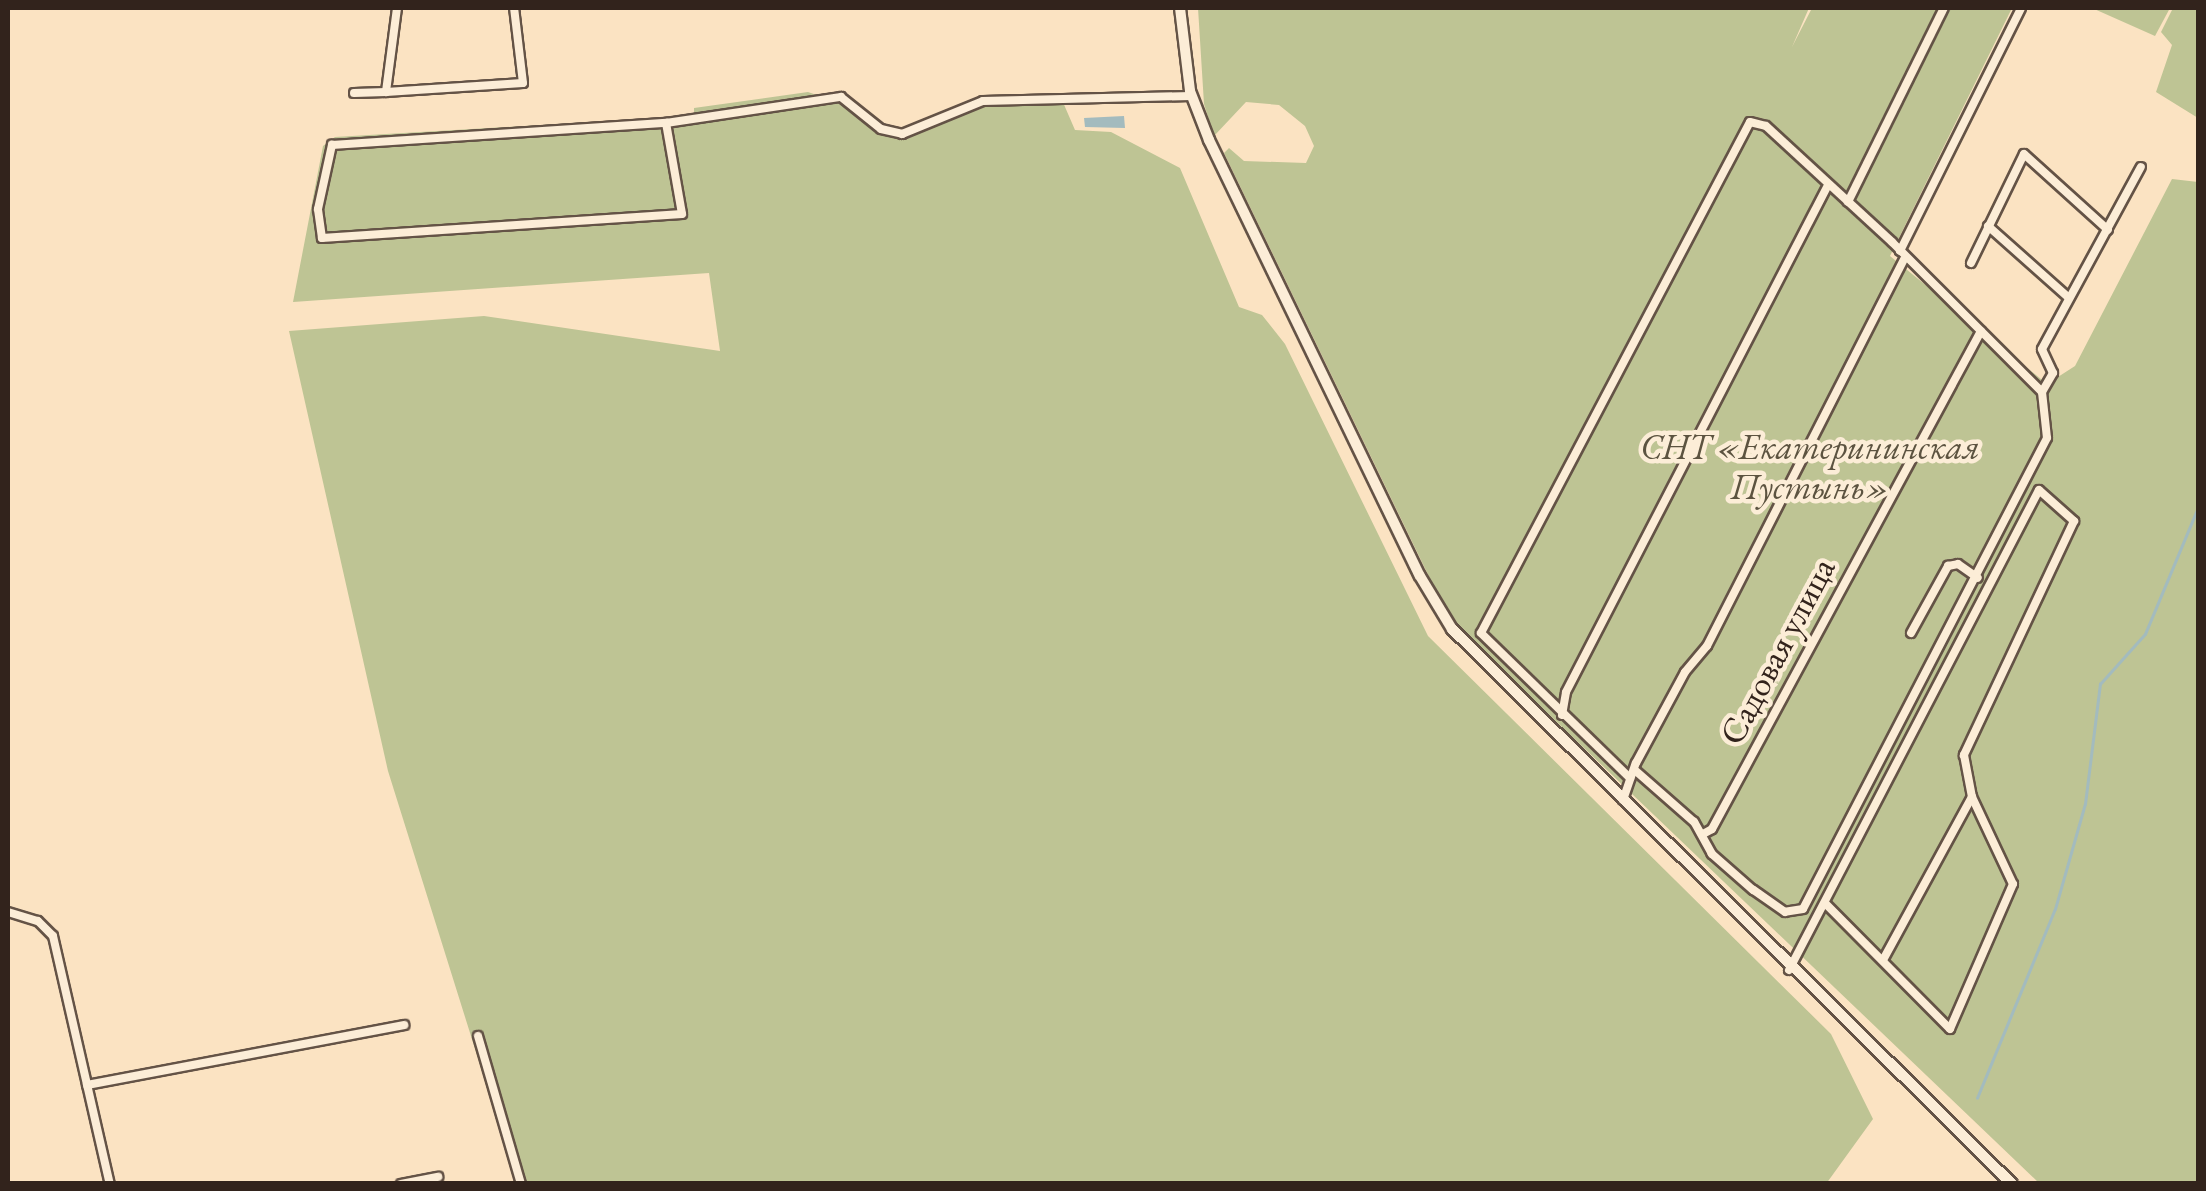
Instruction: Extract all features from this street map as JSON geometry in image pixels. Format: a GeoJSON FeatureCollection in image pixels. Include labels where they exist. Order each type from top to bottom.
{"type":"FeatureCollection","features":[{"type":"Feature","properties":{"kind":"main road"},"geometry":{"type":"LineString","coordinates":[[1180,8],[1191,96],[1420,576],[1452,629],[1790,970],[2012,1184]]}},
{"type":"Feature","properties":{"kind":"street"},"geometry":{"type":"LineString","coordinates":[[386,92],[397,8]]}},
{"type":"Feature","properties":{"kind":"street"},"geometry":{"type":"LineString","coordinates":[[354,93],[524,83],[514,8]]}},
{"type":"Feature","properties":{"kind":"street"},"geometry":{"type":"LineString","coordinates":[[1848,202],[1944,8]]}},
{"type":"Feature","properties":{"kind":"street"},"geometry":{"type":"LineString","coordinates":[[1623,800],[1631,791],[1633,774],[1685,672],[1707,646],[2020,8]]}},
{"type":"Feature","properties":{"kind":"street"},"geometry":{"type":"LineString","coordinates":[[666,123],[682,214],[322,238],[318,209],[332,146],[666,123],[842,98],[881,129],[902,134],[983,101],[1191,96]]}},
{"type":"Feature","properties":{"kind":"street"},"geometry":{"type":"LineString","coordinates":[[1476,654],[1481,632],[1750,122],[1766,126],[2042,392]]}},
{"type":"Feature","properties":{"kind":"street"},"geometry":{"type":"LineString","coordinates":[[1970,263],[2024,154],[2108,230]]}},
{"type":"Feature","properties":{"kind":"street"},"geometry":{"type":"LineString","coordinates":[[1481,632],[1562,715],[1703,834],[1712,854],[1753,890],[1785,912],[1803,910],[2047,438],[2042,392],[2053,373],[2042,349],[2141,166]]}},
{"type":"Feature","properties":{"kind":"street"},"geometry":{"type":"LineString","coordinates":[[1562,715],[1566,692],[1828,185]]}},
{"type":"Feature","properties":{"kind":"street"},"geometry":{"type":"LineString","coordinates":[[1988,226],[2069,298]]}},
{"type":"Feature","properties":{"kind":"street","name":"Садовая улица"},"geometry":{"type":"LineString","coordinates":[[1703,834],[1712,829],[1738,783],[1981,331]]}},
{"type":"Feature","properties":{"kind":"street"},"geometry":{"type":"LineString","coordinates":[[1790,970],[1824,904],[2040,490],[2074,521],[1964,755],[1972,797],[2013,884],[1950,1029],[1824,904]]}},
{"type":"Feature","properties":{"kind":"street"},"geometry":{"type":"LineString","coordinates":[[1911,632],[1948,566],[1958,564],[1978,578]]}},
{"type":"Feature","properties":{"kind":"street"},"geometry":{"type":"LineString","coordinates":[[1884,960],[1972,797]]}},
{"type":"Feature","properties":{"kind":"street"},"geometry":{"type":"LineString","coordinates":[[8,912],[38,921],[53,936],[110,1184]]}},
{"type":"Feature","properties":{"kind":"street"},"geometry":{"type":"LineString","coordinates":[[88,1085],[404,1026]]}},
{"type":"Feature","properties":{"kind":"street"},"geometry":{"type":"LineString","coordinates":[[478,1036],[521,1184]]}},
{"type":"Feature","properties":{"kind":"street"},"geometry":{"type":"LineString","coordinates":[[401,1184],[438,1177]]}},
{"type":"Feature","properties":{"kind":"green space","name":"СНТ «Екатерининская Пустынь»"},"geometry":{"type":"Polygon","coordinates":[[[1198,8],[1809,8],[1792,47],[1812,8],[2012,8],[1890,256],[2047,384],[2075,366],[2172,179],[2198,182],[2198,1183],[2039,1183],[1450,620],[1224,153],[1229,148],[1244,161],[1306,163],[1314,146],[1305,126],[1279,105],[1246,102],[1214,136],[1204,104],[1198,8]]]}},
{"type":"Feature","properties":{"kind":"green space"},"geometry":{"type":"Polygon","coordinates":[[[2092,8],[2170,8],[2155,36],[2092,8]]]}},
{"type":"Feature","properties":{"kind":"green space"},"geometry":{"type":"Polygon","coordinates":[[[2173,8],[2198,8],[2198,118],[2156,92],[2172,45],[2161,32],[2173,8]]]}},
{"type":"Feature","properties":{"kind":"green space"},"geometry":{"type":"Polygon","coordinates":[[[808,92],[843,104],[882,129],[922,131],[983,104],[1062,100],[1075,130],[1111,132],[1180,168],[1239,307],[1262,315],[1285,344],[1428,636],[1831,1034],[1873,1119],[1826,1184],[517,1183],[388,771],[289,331],[484,316],[720,351],[709,273],[293,302],[323,146],[335,137],[694,116],[694,108],[808,92]]]}},
{"type":"Feature","properties":{"kind":"water"},"geometry":{"type":"Polygon","coordinates":[[[1124,116],[1125,128],[1085,127],[1084,118],[1124,116]]]}},
{"type":"Feature","properties":{"kind":"waterway"},"geometry":{"type":"LineString","coordinates":[[1977,1098],[2055,909],[2085,804],[2100,684],[2145,634],[2198,507]]}}]}
